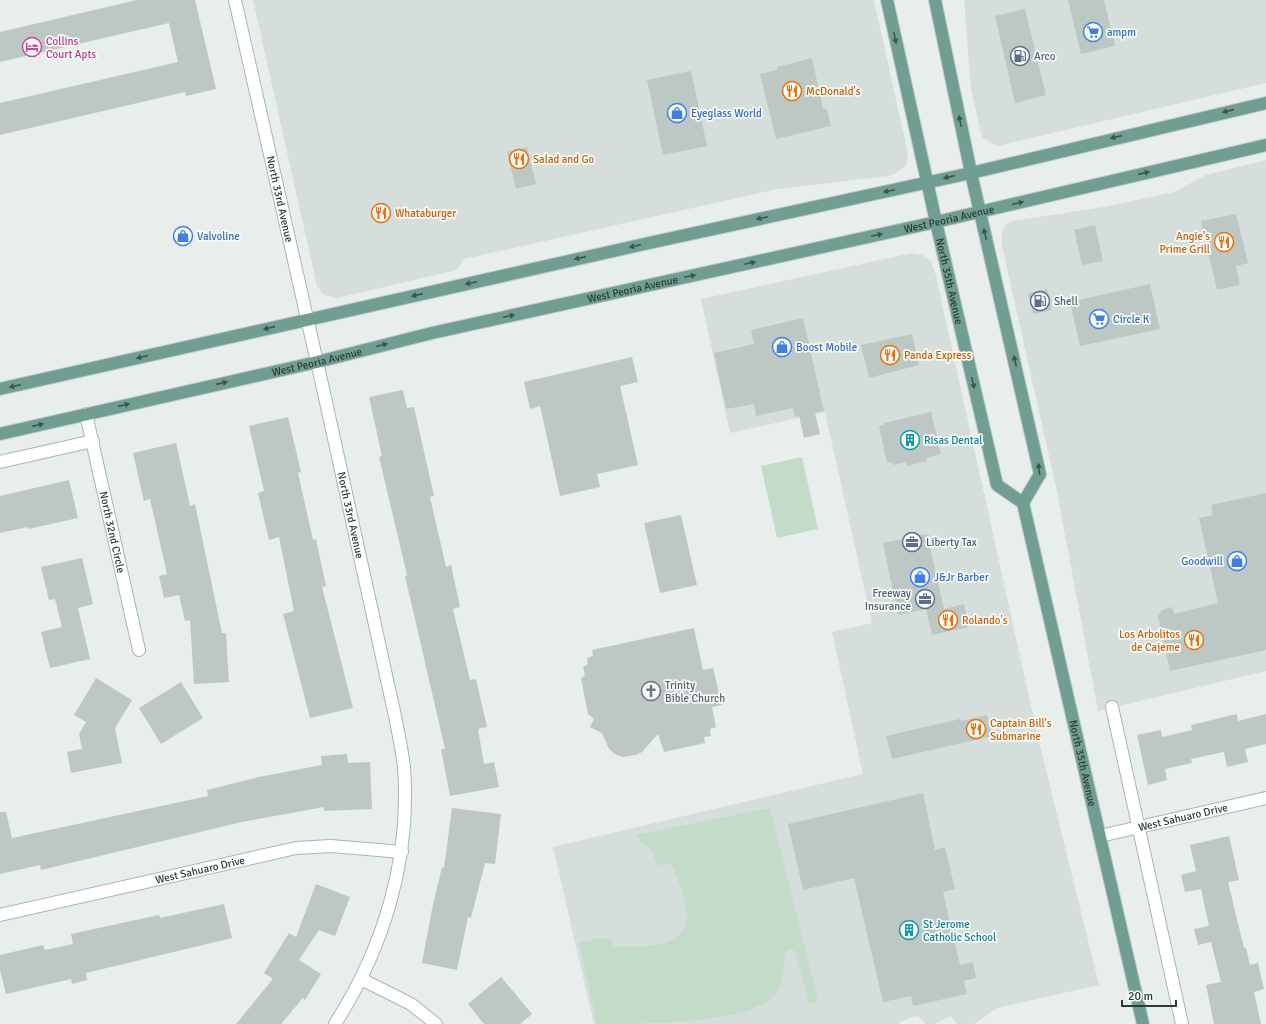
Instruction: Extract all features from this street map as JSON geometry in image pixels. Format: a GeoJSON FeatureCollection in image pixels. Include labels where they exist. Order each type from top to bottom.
{"type":"FeatureCollection","features":[{"type":"Feature","properties":{"kind":"main road","name":"North 35th Avenue"},"geometry":{"type":"LineString","coordinates":[[887,0],[936,222],[997,485],[1023,503],[1143,1024]]}},
{"type":"Feature","properties":{"kind":"main road"},"geometry":{"type":"LineString","coordinates":[[935,0],[971,172],[1040,474],[1023,503]]}},
{"type":"Feature","properties":{"kind":"main road"},"geometry":{"type":"LineString","coordinates":[[0,390],[927,182],[1266,103]]}},
{"type":"Feature","properties":{"kind":"main road","name":"West Peoria Avenue"},"geometry":{"type":"LineString","coordinates":[[0,434],[317,362],[432,333],[936,222],[1266,145]]}},
{"type":"Feature","properties":{"kind":"street","name":"North 33rd Avenue"},"geometry":{"type":"LineString","coordinates":[[236,0],[395,716],[404,766],[405,812],[402,852],[391,903],[376,947],[361,979],[335,1024]]}},
{"type":"Feature","properties":{"kind":"street","name":"North 32nd Circle"},"geometry":{"type":"LineString","coordinates":[[86,414],[139,650]]}},
{"type":"Feature","properties":{"kind":"street"},"geometry":{"type":"LineString","coordinates":[[0,462],[92,441]]}},
{"type":"Feature","properties":{"kind":"street"},"geometry":{"type":"LineString","coordinates":[[1112,707],[1182,1024]]}},
{"type":"Feature","properties":{"kind":"street","name":"West Sahuaro Drive"},"geometry":{"type":"LineString","coordinates":[[1100,836],[1266,798]]}},
{"type":"Feature","properties":{"kind":"street","name":"West Sahuaro Drive"},"geometry":{"type":"LineString","coordinates":[[0,915],[271,852],[296,848],[331,846],[402,852]]}},
{"type":"Feature","properties":{"kind":"street"},"geometry":{"type":"LineString","coordinates":[[361,979],[411,1004],[436,1024]]}},
{"type":"Feature","properties":{"kind":"shaded area"},"geometry":{"type":"Polygon","coordinates":[[[253,0],[874,0],[908,154],[906,165],[898,172],[889,176],[778,189],[464,259],[457,270],[337,298],[324,295],[317,286],[253,0]]]}},
{"type":"Feature","properties":{"kind":"shaded area"},"geometry":{"type":"Polygon","coordinates":[[[964,0],[1266,0],[1266,83],[997,146],[982,137],[971,89],[964,0]]]}},
{"type":"Feature","properties":{"kind":"shaded area"},"geometry":{"type":"Polygon","coordinates":[[[1266,160],[1266,671],[1098,711],[1056,487],[1002,246],[1002,232],[1006,224],[1012,221],[1104,207],[1174,192],[1206,175],[1266,160]]]}},
{"type":"Feature","properties":{"kind":"shaded area"},"geometry":{"type":"Polygon","coordinates":[[[912,253],[922,255],[930,260],[935,272],[1037,733],[1099,985],[997,1008],[974,1024],[957,1024],[951,1016],[935,1024],[926,1024],[918,1016],[906,1019],[898,1024],[594,1024],[553,847],[863,774],[832,632],[872,623],[825,412],[730,433],[701,299],[912,253]]]}},
{"type":"Feature","properties":{"kind":"green space"},"geometry":{"type":"Polygon","coordinates":[[[802,457],[818,529],[777,538],[761,466],[802,457]]]}},
{"type":"Feature","properties":{"kind":"green space"},"geometry":{"type":"Polygon","coordinates":[[[770,808],[818,1001],[809,1003],[795,952],[792,949],[785,952],[783,975],[780,986],[774,996],[760,1005],[740,1012],[692,1020],[665,1023],[597,1024],[579,943],[596,939],[611,938],[613,947],[661,944],[668,942],[679,935],[685,925],[686,908],[684,898],[671,864],[657,865],[652,850],[643,844],[636,835],[770,808]]]}},
{"type":"Feature","properties":{"kind":"building"},"geometry":{"type":"Polygon","coordinates":[[[137,0],[195,0],[216,89],[186,96],[185,92],[0,135],[0,103],[178,62],[169,23],[0,62],[0,32],[137,0]]]}},
{"type":"Feature","properties":{"kind":"building","name":"ampm"},"geometry":{"type":"Polygon","coordinates":[[[1068,0],[1104,0],[1115,46],[1081,54],[1068,0]]]}},
{"type":"Feature","properties":{"kind":"building","name":"Arco"},"geometry":{"type":"Polygon","coordinates":[[[1025,9],[1046,95],[1015,103],[995,16],[1025,9]]]}},
{"type":"Feature","properties":{"kind":"building","name":"McDonald's"},"geometry":{"type":"Polygon","coordinates":[[[812,58],[823,108],[827,109],[831,126],[776,139],[760,74],[777,70],[777,67],[812,58]]]}},
{"type":"Feature","properties":{"kind":"building","name":"Eyeglass World"},"geometry":{"type":"Polygon","coordinates":[[[691,71],[707,146],[663,155],[647,80],[691,71]]]}},
{"type":"Feature","properties":{"kind":"building","name":"Salad and Go"},"geometry":{"type":"Polygon","coordinates":[[[527,147],[536,184],[516,189],[507,152],[527,147]]]}},
{"type":"Feature","properties":{"kind":"building","name":"Angie's Prime Grill"},"geometry":{"type":"Polygon","coordinates":[[[1236,214],[1248,263],[1236,266],[1240,285],[1217,290],[1201,221],[1236,214]]]}},
{"type":"Feature","properties":{"kind":"building"},"geometry":{"type":"Polygon","coordinates":[[[1095,225],[1103,261],[1082,265],[1074,230],[1095,225]]]}},
{"type":"Feature","properties":{"kind":"building"},"geometry":{"type":"Polygon","coordinates":[[[1150,284],[1160,329],[1080,346],[1070,302],[1150,284]]]}},
{"type":"Feature","properties":{"kind":"building"},"geometry":{"type":"Polygon","coordinates":[[[1047,289],[1052,310],[1033,314],[1028,293],[1047,289]]]}},
{"type":"Feature","properties":{"kind":"building"},"geometry":{"type":"Polygon","coordinates":[[[803,318],[824,411],[815,413],[820,434],[804,438],[799,416],[795,417],[793,408],[756,416],[754,404],[726,409],[714,353],[754,344],[751,330],[803,318]]]}},
{"type":"Feature","properties":{"kind":"building","name":"Panda Express"},"geometry":{"type":"Polygon","coordinates":[[[912,334],[919,365],[869,378],[861,345],[912,334]]]}},
{"type":"Feature","properties":{"kind":"building"},"geometry":{"type":"Polygon","coordinates":[[[632,357],[638,382],[620,386],[638,465],[597,474],[600,487],[560,496],[540,406],[530,409],[524,382],[632,357]]]}},
{"type":"Feature","properties":{"kind":"building"},"geometry":{"type":"Polygon","coordinates":[[[403,390],[407,408],[414,407],[434,496],[430,497],[446,567],[451,565],[460,607],[453,609],[470,680],[476,679],[487,727],[478,729],[484,764],[494,762],[499,787],[450,796],[441,749],[445,749],[405,576],[407,575],[379,457],[382,456],[369,397],[403,390]]]}},
{"type":"Feature","properties":{"kind":"building","name":"Risas Dental"},"geometry":{"type":"Polygon","coordinates":[[[931,412],[941,454],[926,458],[927,461],[907,466],[906,462],[893,465],[892,462],[887,463],[879,426],[884,425],[884,423],[931,412]]]}},
{"type":"Feature","properties":{"kind":"building"},"geometry":{"type":"Polygon","coordinates":[[[288,417],[301,472],[298,473],[313,540],[316,539],[326,586],[322,587],[353,708],[310,718],[283,614],[294,611],[279,537],[269,540],[258,493],[264,491],[249,426],[288,417]]]}},
{"type":"Feature","properties":{"kind":"building"},"geometry":{"type":"Polygon","coordinates":[[[176,443],[190,506],[195,504],[222,633],[226,633],[229,682],[194,684],[190,620],[185,621],[179,595],[164,598],[159,576],[167,574],[150,499],[144,501],[133,453],[176,443]]]}},
{"type":"Feature","properties":{"kind":"building"},"geometry":{"type":"Polygon","coordinates":[[[69,480],[78,518],[28,529],[28,527],[0,533],[0,496],[69,480]]]}},
{"type":"Feature","properties":{"kind":"building","name":"Goodwill"},"geometry":{"type":"Polygon","coordinates":[[[1266,493],[1266,650],[1170,671],[1158,616],[1162,610],[1172,607],[1174,614],[1218,603],[1199,518],[1213,515],[1211,505],[1266,493]]]}},
{"type":"Feature","properties":{"kind":"building"},"geometry":{"type":"Polygon","coordinates":[[[681,515],[697,585],[660,593],[644,523],[681,515]]]}},
{"type":"Feature","properties":{"kind":"building"},"geometry":{"type":"Polygon","coordinates":[[[927,534],[944,609],[964,604],[969,627],[932,635],[926,609],[898,615],[883,543],[927,534]]]}},
{"type":"Feature","properties":{"kind":"building"},"geometry":{"type":"Polygon","coordinates":[[[82,558],[93,604],[78,608],[90,659],[50,668],[41,632],[62,627],[55,599],[49,600],[41,567],[82,558]]]}},
{"type":"Feature","properties":{"kind":"building","name":"Trinity Bible Church"},"geometry":{"type":"Polygon","coordinates":[[[694,628],[703,670],[713,668],[722,705],[712,707],[716,727],[710,729],[711,736],[704,737],[705,743],[664,752],[658,734],[642,752],[636,755],[623,757],[615,754],[609,749],[602,733],[590,727],[594,719],[588,714],[581,678],[585,676],[583,667],[588,664],[587,658],[593,656],[592,650],[694,628]]]}},
{"type":"Feature","properties":{"kind":"building"},"geometry":{"type":"Polygon","coordinates":[[[96,678],[132,700],[115,728],[122,763],[71,773],[67,752],[82,749],[79,734],[86,722],[74,715],[96,678]]]}},
{"type":"Feature","properties":{"kind":"building"},"geometry":{"type":"Polygon","coordinates":[[[181,682],[203,718],[161,744],[139,708],[181,682]]]}},
{"type":"Feature","properties":{"kind":"building"},"geometry":{"type":"Polygon","coordinates":[[[1237,714],[1238,721],[1266,714],[1266,744],[1245,749],[1248,762],[1227,767],[1224,752],[1191,759],[1192,763],[1165,769],[1167,780],[1148,785],[1137,735],[1161,730],[1162,737],[1192,730],[1191,725],[1237,714]]]}},
{"type":"Feature","properties":{"kind":"building"},"geometry":{"type":"Polygon","coordinates":[[[987,715],[992,736],[892,759],[886,736],[960,719],[961,721],[987,715]]]}},
{"type":"Feature","properties":{"kind":"building"},"geometry":{"type":"Polygon","coordinates":[[[347,754],[348,763],[370,762],[372,809],[324,811],[324,807],[242,822],[41,870],[40,865],[0,874],[0,812],[6,812],[12,838],[208,796],[207,790],[259,777],[322,765],[321,756],[347,754]]]}},
{"type":"Feature","properties":{"kind":"building","name":"St Jerome Catholic School"},"geometry":{"type":"Polygon","coordinates":[[[923,793],[935,850],[945,847],[955,889],[943,892],[960,965],[973,962],[976,978],[964,981],[967,994],[913,1006],[911,996],[883,1002],[854,878],[803,890],[788,824],[923,793]]]}},
{"type":"Feature","properties":{"kind":"building"},"geometry":{"type":"Polygon","coordinates":[[[452,808],[501,814],[495,864],[485,863],[471,918],[468,917],[457,970],[422,963],[432,909],[442,867],[444,868],[452,808]]]}},
{"type":"Feature","properties":{"kind":"building"},"geometry":{"type":"Polygon","coordinates":[[[1229,836],[1239,880],[1228,882],[1244,948],[1246,948],[1250,965],[1258,963],[1264,989],[1254,992],[1261,1024],[1214,1024],[1206,985],[1221,982],[1211,942],[1198,945],[1194,929],[1209,926],[1201,889],[1185,892],[1181,875],[1196,871],[1190,845],[1229,836]]]}},
{"type":"Feature","properties":{"kind":"building"},"geometry":{"type":"Polygon","coordinates":[[[316,884],[350,897],[335,936],[319,930],[299,960],[321,974],[305,1000],[303,998],[281,1024],[236,1024],[273,979],[264,973],[289,933],[296,937],[316,884]]]}},
{"type":"Feature","properties":{"kind":"building"},"geometry":{"type":"Polygon","coordinates":[[[224,904],[232,938],[86,973],[87,980],[72,984],[71,979],[6,994],[0,970],[0,955],[43,945],[45,950],[73,944],[71,934],[159,915],[160,918],[224,904]]]}},
{"type":"Feature","properties":{"kind":"building"},"geometry":{"type":"Polygon","coordinates":[[[501,977],[532,1014],[520,1024],[484,1024],[468,1004],[501,977]]]}},
{"type":"Feature","properties":{"kind":"place","name":"ampm"},"geometry":{"type":"Point","coordinates":[1093,32]}},
{"type":"Feature","properties":{"kind":"place","name":"Collins Court Apts"},"geometry":{"type":"Point","coordinates":[32,47]}},
{"type":"Feature","properties":{"kind":"place","name":"Arco"},"geometry":{"type":"Point","coordinates":[1020,56]}},
{"type":"Feature","properties":{"kind":"place","name":"McDonald's"},"geometry":{"type":"Point","coordinates":[792,91]}},
{"type":"Feature","properties":{"kind":"place","name":"Eyeglass World"},"geometry":{"type":"Point","coordinates":[677,113]}},
{"type":"Feature","properties":{"kind":"place","name":"Salad and Go"},"geometry":{"type":"Point","coordinates":[519,159]}},
{"type":"Feature","properties":{"kind":"place","name":"Whataburger"},"geometry":{"type":"Point","coordinates":[381,213]}},
{"type":"Feature","properties":{"kind":"place","name":"Valvoline"},"geometry":{"type":"Point","coordinates":[183,236]}},
{"type":"Feature","properties":{"kind":"place","name":"Angie's Prime Grill"},"geometry":{"type":"Point","coordinates":[1224,242]}},
{"type":"Feature","properties":{"kind":"place","name":"Shell"},"geometry":{"type":"Point","coordinates":[1040,301]}},
{"type":"Feature","properties":{"kind":"place","name":"Circle K"},"geometry":{"type":"Point","coordinates":[1099,319]}},
{"type":"Feature","properties":{"kind":"place","name":"Boost Mobile"},"geometry":{"type":"Point","coordinates":[782,347]}},
{"type":"Feature","properties":{"kind":"place","name":"Panda Express"},"geometry":{"type":"Point","coordinates":[890,355]}},
{"type":"Feature","properties":{"kind":"place","name":"Risas Dental"},"geometry":{"type":"Point","coordinates":[910,440]}},
{"type":"Feature","properties":{"kind":"place","name":"Liberty Tax"},"geometry":{"type":"Point","coordinates":[912,542]}},
{"type":"Feature","properties":{"kind":"place","name":"Goodwill"},"geometry":{"type":"Point","coordinates":[1237,561]}},
{"type":"Feature","properties":{"kind":"place","name":"J&Jr Barber"},"geometry":{"type":"Point","coordinates":[920,577]}},
{"type":"Feature","properties":{"kind":"place","name":"Freeway Insurance"},"geometry":{"type":"Point","coordinates":[925,599]}},
{"type":"Feature","properties":{"kind":"place","name":"Rolando's"},"geometry":{"type":"Point","coordinates":[948,620]}},
{"type":"Feature","properties":{"kind":"place","name":"Los Arbolitos de Cajeme"},"geometry":{"type":"Point","coordinates":[1194,640]}},
{"type":"Feature","properties":{"kind":"place","name":"Trinity Bible Church"},"geometry":{"type":"Point","coordinates":[651,691]}},
{"type":"Feature","properties":{"kind":"place","name":"Captain Bill's Submarine"},"geometry":{"type":"Point","coordinates":[976,729]}},
{"type":"Feature","properties":{"kind":"place","name":"St Jerome Catholic School"},"geometry":{"type":"Point","coordinates":[909,930]}}]}
